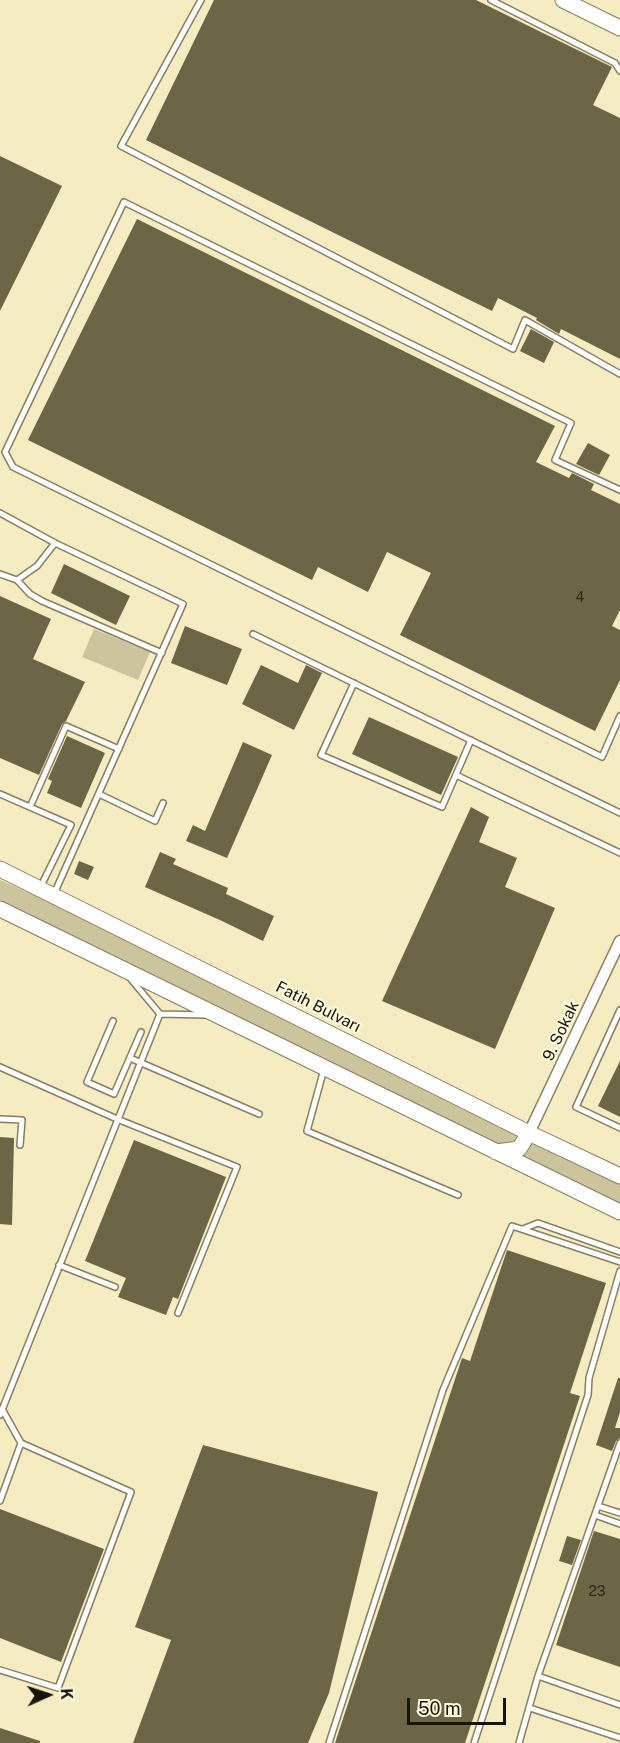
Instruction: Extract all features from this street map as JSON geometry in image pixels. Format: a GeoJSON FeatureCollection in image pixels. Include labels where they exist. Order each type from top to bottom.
{"type":"FeatureCollection","features":[{"type":"Feature","properties":{"kind":"main road"},"geometry":{"type":"LineString","coordinates":[[563,0],[620,28]]}},
{"type":"Feature","properties":{"kind":"main road","name":"Fatih Bulvarı"},"geometry":{"type":"LineString","coordinates":[[0,869],[529,1133],[620,1176]]}},
{"type":"Feature","properties":{"kind":"main road"},"geometry":{"type":"LineString","coordinates":[[0,909],[620,1212]]}},
{"type":"Feature","properties":{"kind":"main road"},"geometry":{"type":"LineString","coordinates":[[496,1152],[519,1149],[529,1133]]}},
{"type":"Feature","properties":{"kind":"street","name":"9. Sokak"},"geometry":{"type":"LineString","coordinates":[[529,1133],[617,955],[620,941]]}},
{"type":"Feature","properties":{"kind":"lane"},"geometry":{"type":"LineString","coordinates":[[201,0],[121,146],[513,349],[525,320],[620,374]]}},
{"type":"Feature","properties":{"kind":"lane"},"geometry":{"type":"LineString","coordinates":[[491,0],[615,63],[620,71]]}},
{"type":"Feature","properties":{"kind":"lane"},"geometry":{"type":"LineString","coordinates":[[620,490],[555,460],[570,423],[124,202],[5,452],[13,467],[602,757],[620,716]]}},
{"type":"Feature","properties":{"kind":"lane"},"geometry":{"type":"LineString","coordinates":[[0,513],[55,543],[183,604],[99,794],[47,892]]}},
{"type":"Feature","properties":{"kind":"lane"},"geometry":{"type":"LineString","coordinates":[[17,580],[37,566],[55,543]]}},
{"type":"Feature","properties":{"kind":"lane"},"geometry":{"type":"LineString","coordinates":[[0,574],[17,580],[30,594],[42,601],[162,653]]}},
{"type":"Feature","properties":{"kind":"lane"},"geometry":{"type":"LineString","coordinates":[[253,634],[620,813]]}},
{"type":"Feature","properties":{"kind":"lane"},"geometry":{"type":"LineString","coordinates":[[354,683],[321,755],[442,807],[471,740]]}},
{"type":"Feature","properties":{"kind":"lane"},"geometry":{"type":"LineString","coordinates":[[30,807],[66,726],[119,749]]}},
{"type":"Feature","properties":{"kind":"lane"},"geometry":{"type":"LineString","coordinates":[[456,775],[620,853]]}},
{"type":"Feature","properties":{"kind":"lane"},"geometry":{"type":"LineString","coordinates":[[0,794],[71,825],[47,892]]}},
{"type":"Feature","properties":{"kind":"lane"},"geometry":{"type":"LineString","coordinates":[[99,794],[155,821],[163,803]]}},
{"type":"Feature","properties":{"kind":"lane"},"geometry":{"type":"LineString","coordinates":[[124,970],[160,1014],[217,1015]]}},
{"type":"Feature","properties":{"kind":"lane"},"geometry":{"type":"LineString","coordinates":[[620,1010],[576,1107],[620,1128]]}},
{"type":"Feature","properties":{"kind":"lane"},"geometry":{"type":"LineString","coordinates":[[0,1670],[58,1688],[131,1492],[21,1443],[1,1412],[160,1014]]}},
{"type":"Feature","properties":{"kind":"lane"},"geometry":{"type":"LineString","coordinates":[[113,1021],[87,1082],[114,1094],[141,1032]]}},
{"type":"Feature","properties":{"kind":"lane"},"geometry":{"type":"LineString","coordinates":[[130,1058],[259,1114]]}},
{"type":"Feature","properties":{"kind":"lane"},"geometry":{"type":"LineString","coordinates":[[0,1067],[117,1119],[237,1167],[178,1314]]}},
{"type":"Feature","properties":{"kind":"lane"},"geometry":{"type":"LineString","coordinates":[[324,1068],[307,1131],[458,1195]]}},
{"type":"Feature","properties":{"kind":"lane"},"geometry":{"type":"LineString","coordinates":[[0,1119],[22,1120],[20,1145]]}},
{"type":"Feature","properties":{"kind":"lane"},"geometry":{"type":"LineString","coordinates":[[523,1229],[538,1223],[620,1252]]}},
{"type":"Feature","properties":{"kind":"lane"},"geometry":{"type":"LineString","coordinates":[[329,1743],[442,1390],[512,1226],[620,1262]]}},
{"type":"Feature","properties":{"kind":"lane"},"geometry":{"type":"LineString","coordinates":[[59,1265],[115,1287]]}},
{"type":"Feature","properties":{"kind":"lane"},"geometry":{"type":"LineString","coordinates":[[474,1743],[588,1395],[589,1378],[620,1271]]}},
{"type":"Feature","properties":{"kind":"lane"},"geometry":{"type":"LineString","coordinates":[[0,1501],[21,1443]]}},
{"type":"Feature","properties":{"kind":"lane"},"geometry":{"type":"LineString","coordinates":[[519,1743],[538,1676],[620,1443]]}},
{"type":"Feature","properties":{"kind":"lane"},"geometry":{"type":"LineString","coordinates":[[598,1506],[620,1513]]}},
{"type":"Feature","properties":{"kind":"lane"},"geometry":{"type":"LineString","coordinates":[[595,1515],[620,1524]]}},
{"type":"Feature","properties":{"kind":"lane"},"geometry":{"type":"LineString","coordinates":[[538,1676],[620,1705]]}},
{"type":"Feature","properties":{"kind":"lane"},"geometry":{"type":"LineString","coordinates":[[530,1708],[620,1738]]}},
{"type":"Feature","properties":{"kind":"shaded area"},"geometry":{"type":"Polygon","coordinates":[[[0,0],[620,0],[620,1743],[0,1743],[0,0]]]}},
{"type":"Feature","properties":{"kind":"shaded area"},"geometry":{"type":"Polygon","coordinates":[[[94,629],[150,652],[138,680],[82,657],[94,629]]]}},
{"type":"Feature","properties":{"kind":"shaded area"},"geometry":{"type":"Polygon","coordinates":[[[0,880],[56,905],[620,1183],[620,1205],[178,990],[0,900],[0,880]]]}},
{"type":"Feature","properties":{"kind":"building"},"geometry":{"type":"Polygon","coordinates":[[[214,0],[476,0],[612,67],[593,105],[620,118],[620,359],[561,329],[559,334],[536,320],[537,318],[498,298],[492,311],[146,140],[214,0]]]}},
{"type":"Feature","properties":{"kind":"building"},"geometry":{"type":"Polygon","coordinates":[[[0,156],[62,186],[0,311],[0,156]]]}},
{"type":"Feature","properties":{"kind":"building"},"geometry":{"type":"Polygon","coordinates":[[[137,219],[555,426],[536,462],[569,478],[572,473],[594,484],[591,490],[620,504],[620,610],[612,626],[620,630],[620,680],[595,731],[400,635],[431,573],[387,552],[368,592],[318,567],[312,580],[28,440],[137,219]]]}},
{"type":"Feature","properties":{"kind":"building"},"geometry":{"type":"Polygon","coordinates":[[[531,329],[554,342],[544,363],[520,351],[531,329]]]}},
{"type":"Feature","properties":{"kind":"building"},"geometry":{"type":"Polygon","coordinates":[[[588,443],[610,455],[599,475],[576,464],[588,443]]]}},
{"type":"Feature","properties":{"kind":"building"},"geometry":{"type":"Polygon","coordinates":[[[64,564],[130,596],[116,625],[51,593],[64,564]]]}},
{"type":"Feature","properties":{"kind":"building"},"geometry":{"type":"Polygon","coordinates":[[[0,596],[51,619],[33,659],[85,682],[66,721],[62,724],[39,775],[0,758],[0,596]]]}},
{"type":"Feature","properties":{"kind":"building"},"geometry":{"type":"Polygon","coordinates":[[[185,626],[242,649],[227,685],[171,663],[185,626]]]}},
{"type":"Feature","properties":{"kind":"building"},"geometry":{"type":"Polygon","coordinates":[[[261,665],[298,683],[306,665],[322,673],[294,730],[242,704],[261,665]]]}},
{"type":"Feature","properties":{"kind":"building"},"geometry":{"type":"Polygon","coordinates":[[[369,717],[458,757],[441,795],[352,754],[369,717]]]}},
{"type":"Feature","properties":{"kind":"building"},"geometry":{"type":"Polygon","coordinates":[[[67,736],[105,753],[81,808],[47,793],[52,781],[48,779],[67,736]]]}},
{"type":"Feature","properties":{"kind":"building"},"geometry":{"type":"Polygon","coordinates":[[[243,742],[272,755],[227,858],[186,841],[193,825],[205,831],[243,742]]]}},
{"type":"Feature","properties":{"kind":"building"},"geometry":{"type":"Polygon","coordinates":[[[471,807],[489,817],[479,842],[517,858],[505,887],[555,908],[495,1049],[382,1001],[471,807]]]}},
{"type":"Feature","properties":{"kind":"building"},"geometry":{"type":"Polygon","coordinates":[[[160,852],[176,859],[173,864],[228,888],[226,894],[274,916],[263,941],[145,887],[160,852]]]}},
{"type":"Feature","properties":{"kind":"building"},"geometry":{"type":"Polygon","coordinates":[[[79,861],[94,867],[88,880],[74,874],[79,861]]]}},
{"type":"Feature","properties":{"kind":"building"},"geometry":{"type":"Polygon","coordinates":[[[620,1061],[620,1117],[598,1106],[620,1061]]]}},
{"type":"Feature","properties":{"kind":"building"},"geometry":{"type":"Polygon","coordinates":[[[0,1137],[14,1138],[12,1225],[0,1224],[0,1137]]]}},
{"type":"Feature","properties":{"kind":"building"},"geometry":{"type":"Polygon","coordinates":[[[134,1140],[226,1177],[178,1299],[173,1297],[166,1315],[118,1297],[126,1278],[85,1261],[134,1140]]]}},
{"type":"Feature","properties":{"kind":"building"},"geometry":{"type":"Polygon","coordinates":[[[507,1250],[606,1283],[570,1393],[580,1396],[465,1743],[335,1743],[462,1358],[470,1361],[507,1250]]]}},
{"type":"Feature","properties":{"kind":"building"},"geometry":{"type":"Polygon","coordinates":[[[618,1378],[620,1378],[620,1412],[615,1428],[620,1428],[620,1438],[616,1441],[612,1451],[596,1445],[618,1378]]]}},
{"type":"Feature","properties":{"kind":"building"},"geometry":{"type":"Polygon","coordinates":[[[203,1445],[378,1492],[329,1693],[308,1743],[133,1743],[171,1640],[135,1627],[203,1445]]]}},
{"type":"Feature","properties":{"kind":"building"},"geometry":{"type":"Polygon","coordinates":[[[0,1509],[104,1549],[61,1662],[0,1638],[0,1509]]]}},
{"type":"Feature","properties":{"kind":"building"},"geometry":{"type":"Polygon","coordinates":[[[594,1531],[620,1539],[620,1667],[556,1645],[594,1531]]]}},
{"type":"Feature","properties":{"kind":"building"},"geometry":{"type":"Polygon","coordinates":[[[567,1536],[581,1540],[572,1565],[559,1561],[567,1536]]]}},
{"type":"Feature","properties":{"kind":"building"},"geometry":{"type":"Polygon","coordinates":[[[0,1728],[40,1741],[40,1743],[0,1743],[0,1728]]]}}]}
